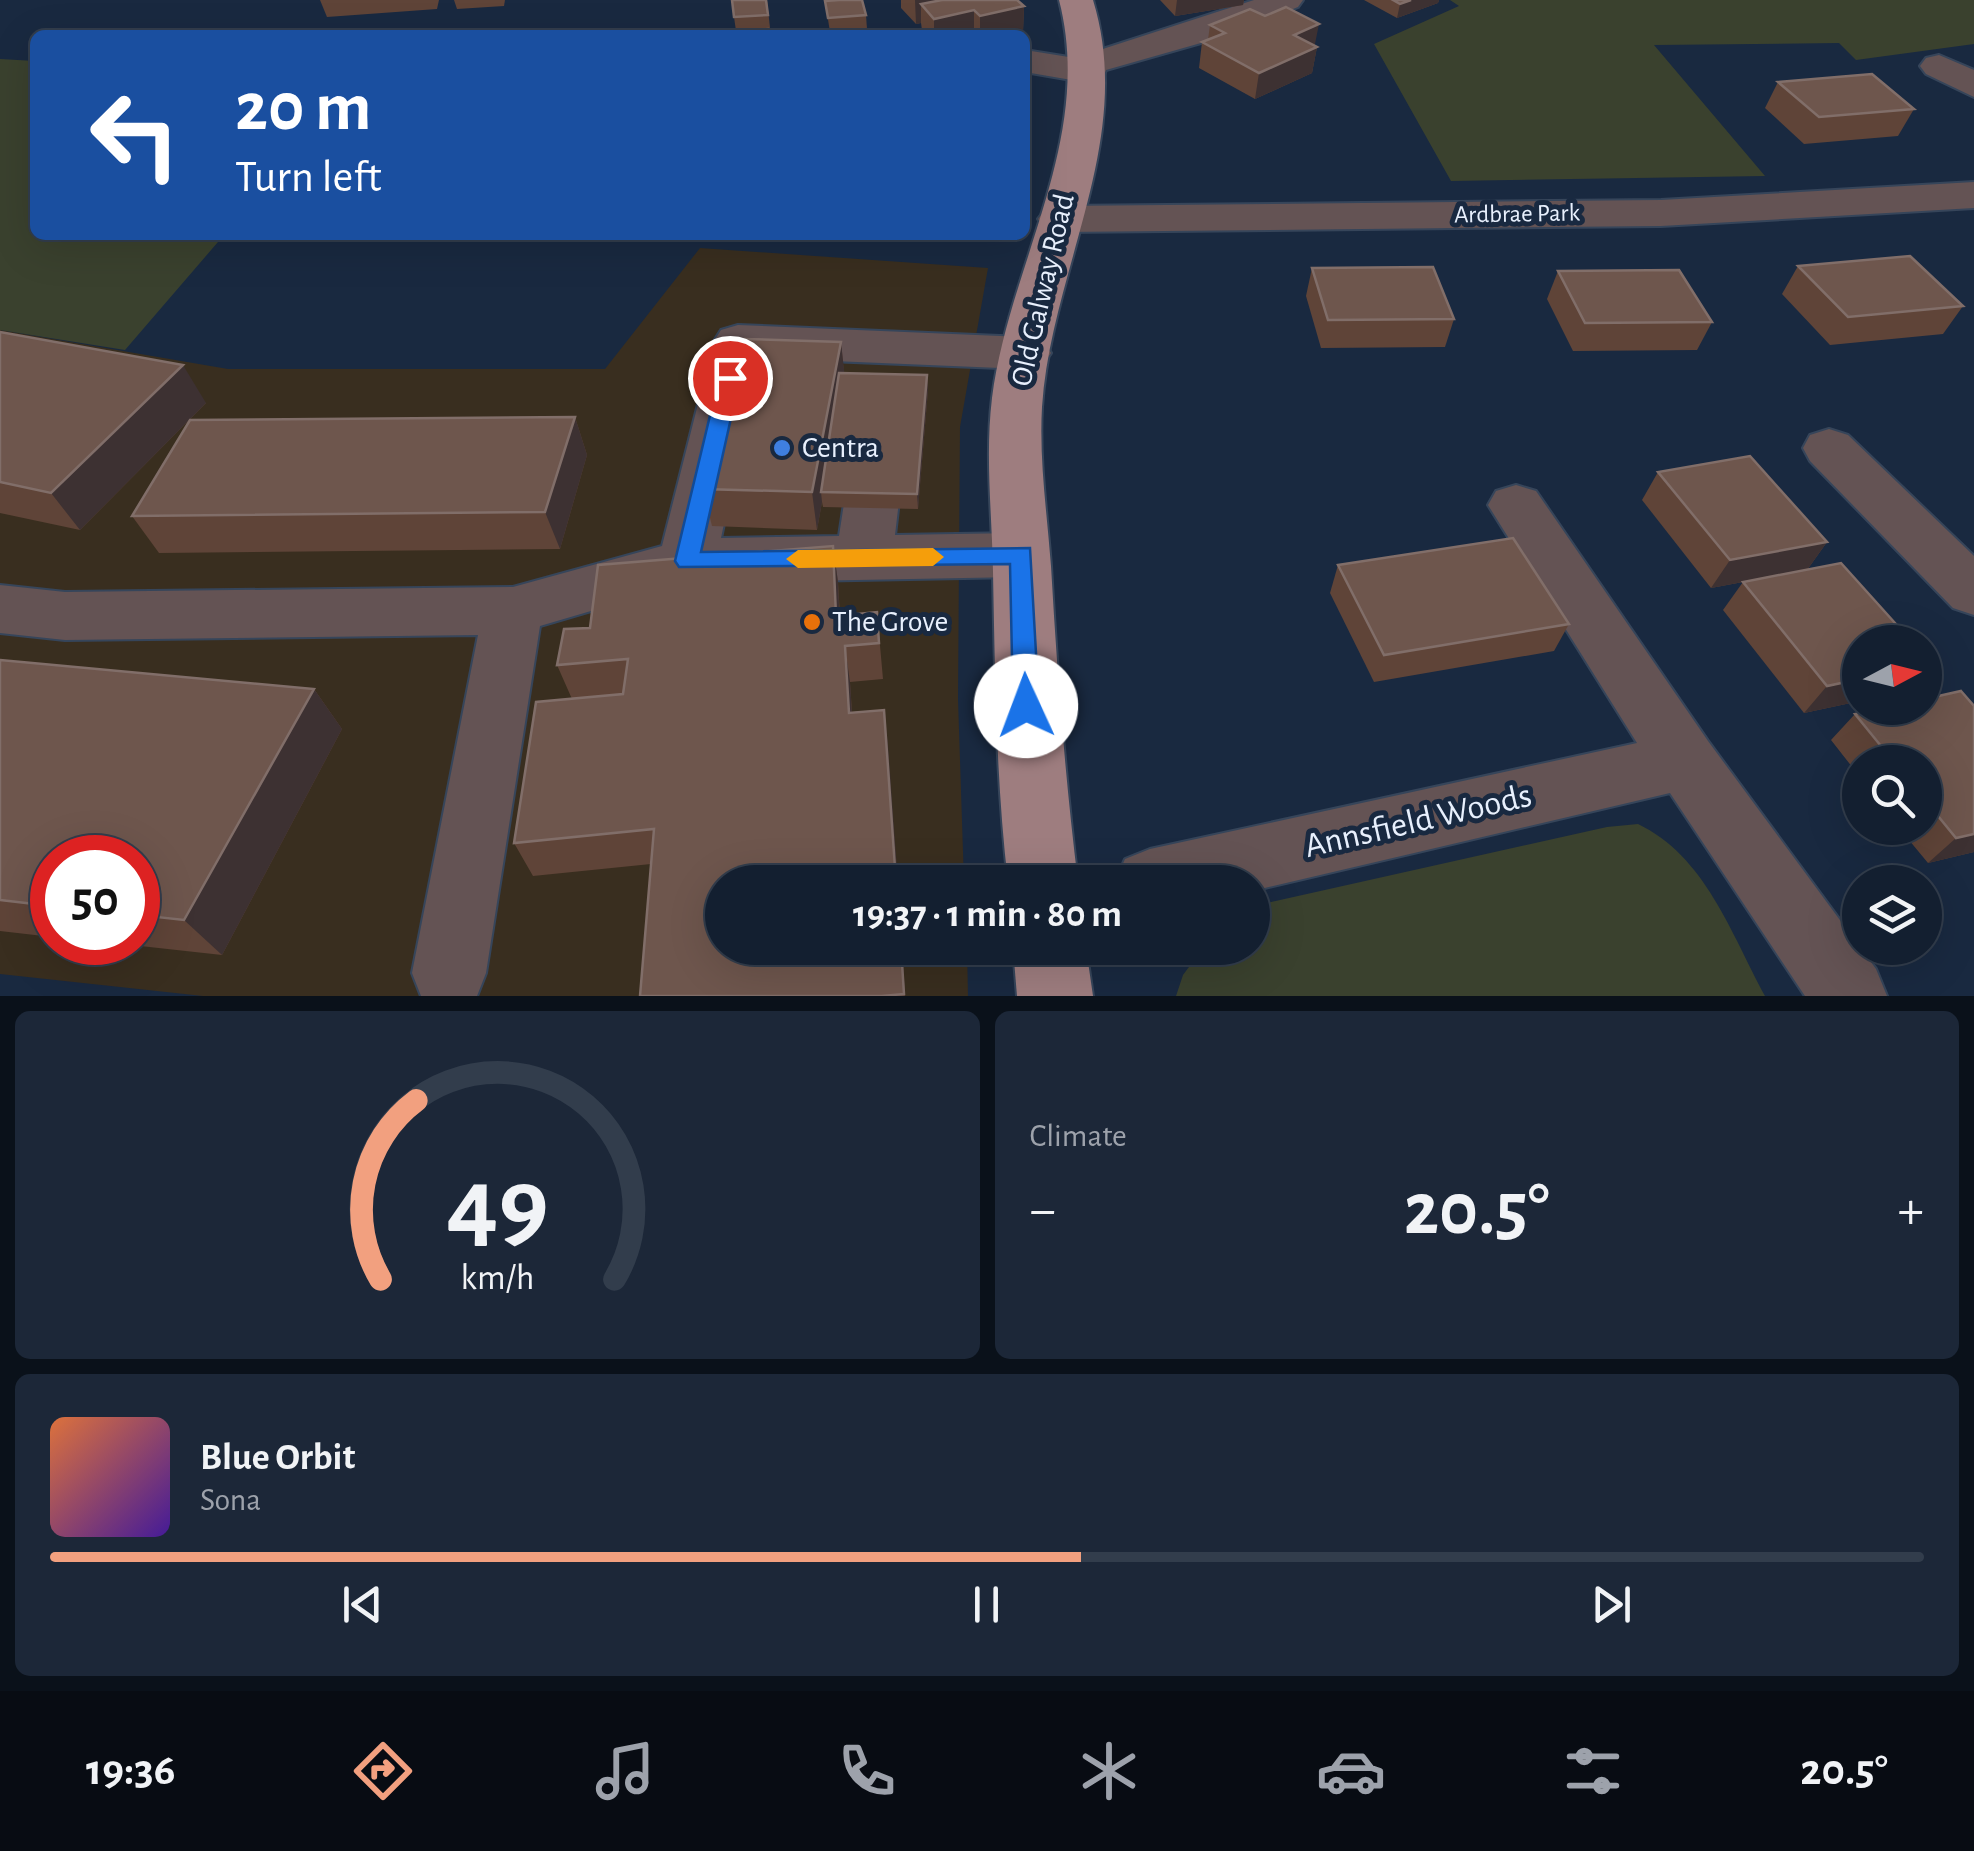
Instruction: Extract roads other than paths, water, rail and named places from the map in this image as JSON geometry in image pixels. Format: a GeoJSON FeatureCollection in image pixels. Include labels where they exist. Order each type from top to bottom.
{"type":"FeatureCollection","features":[{"type":"Feature","properties":{"kind":"main road","name":"Old Galway Road"},"geometry":{"type":"LineString","coordinates":[[1041,865],[1027,744],[1016,421],[1026,353],[1060,219],[1090,68],[1076,0]]}},
{"type":"Feature","properties":{"kind":"main road"},"geometry":{"type":"LineString","coordinates":[[1052,965],[1055,996]]}},
{"type":"Feature","properties":{"kind":"street"},"geometry":{"type":"LineString","coordinates":[[1030,62],[1090,68],[1286,0]]}},
{"type":"Feature","properties":{"kind":"street"},"geometry":{"type":"LineString","coordinates":[[1939,66],[1974,86]]}},
{"type":"Feature","properties":{"kind":"street","name":"Ardbrae Park"},"geometry":{"type":"LineString","coordinates":[[1060,219],[1662,213],[1974,195]]}},
{"type":"Feature","properties":{"kind":"street"},"geometry":{"type":"LineString","coordinates":[[687,561],[738,341],[1026,353]]}},
{"type":"Feature","properties":{"kind":"street"},"geometry":{"type":"LineString","coordinates":[[864,558],[892,347]]}},
{"type":"Feature","properties":{"kind":"street"},"geometry":{"type":"LineString","coordinates":[[1829,448],[1974,592]]}},
{"type":"Feature","properties":{"kind":"street"},"geometry":{"type":"LineString","coordinates":[[1516,506],[1685,761],[1848,996]]}},
{"type":"Feature","properties":{"kind":"street"},"geometry":{"type":"LineString","coordinates":[[0,609],[65,616],[513,611],[687,561],[1021,555]]}},
{"type":"Feature","properties":{"kind":"street"},"geometry":{"type":"LineString","coordinates":[[448,973],[513,611]]}},
{"type":"Feature","properties":{"kind":"street","name":"Annsfield Woods"},"geometry":{"type":"LineString","coordinates":[[1225,865],[1685,761]]}},
{"type":"Feature","properties":{"kind":"place","name":"Centra"},"geometry":{"type":"Point","coordinates":[782,448]}},
{"type":"Feature","properties":{"kind":"place","name":"The Grove"},"geometry":{"type":"Point","coordinates":[812,622]}}]}
